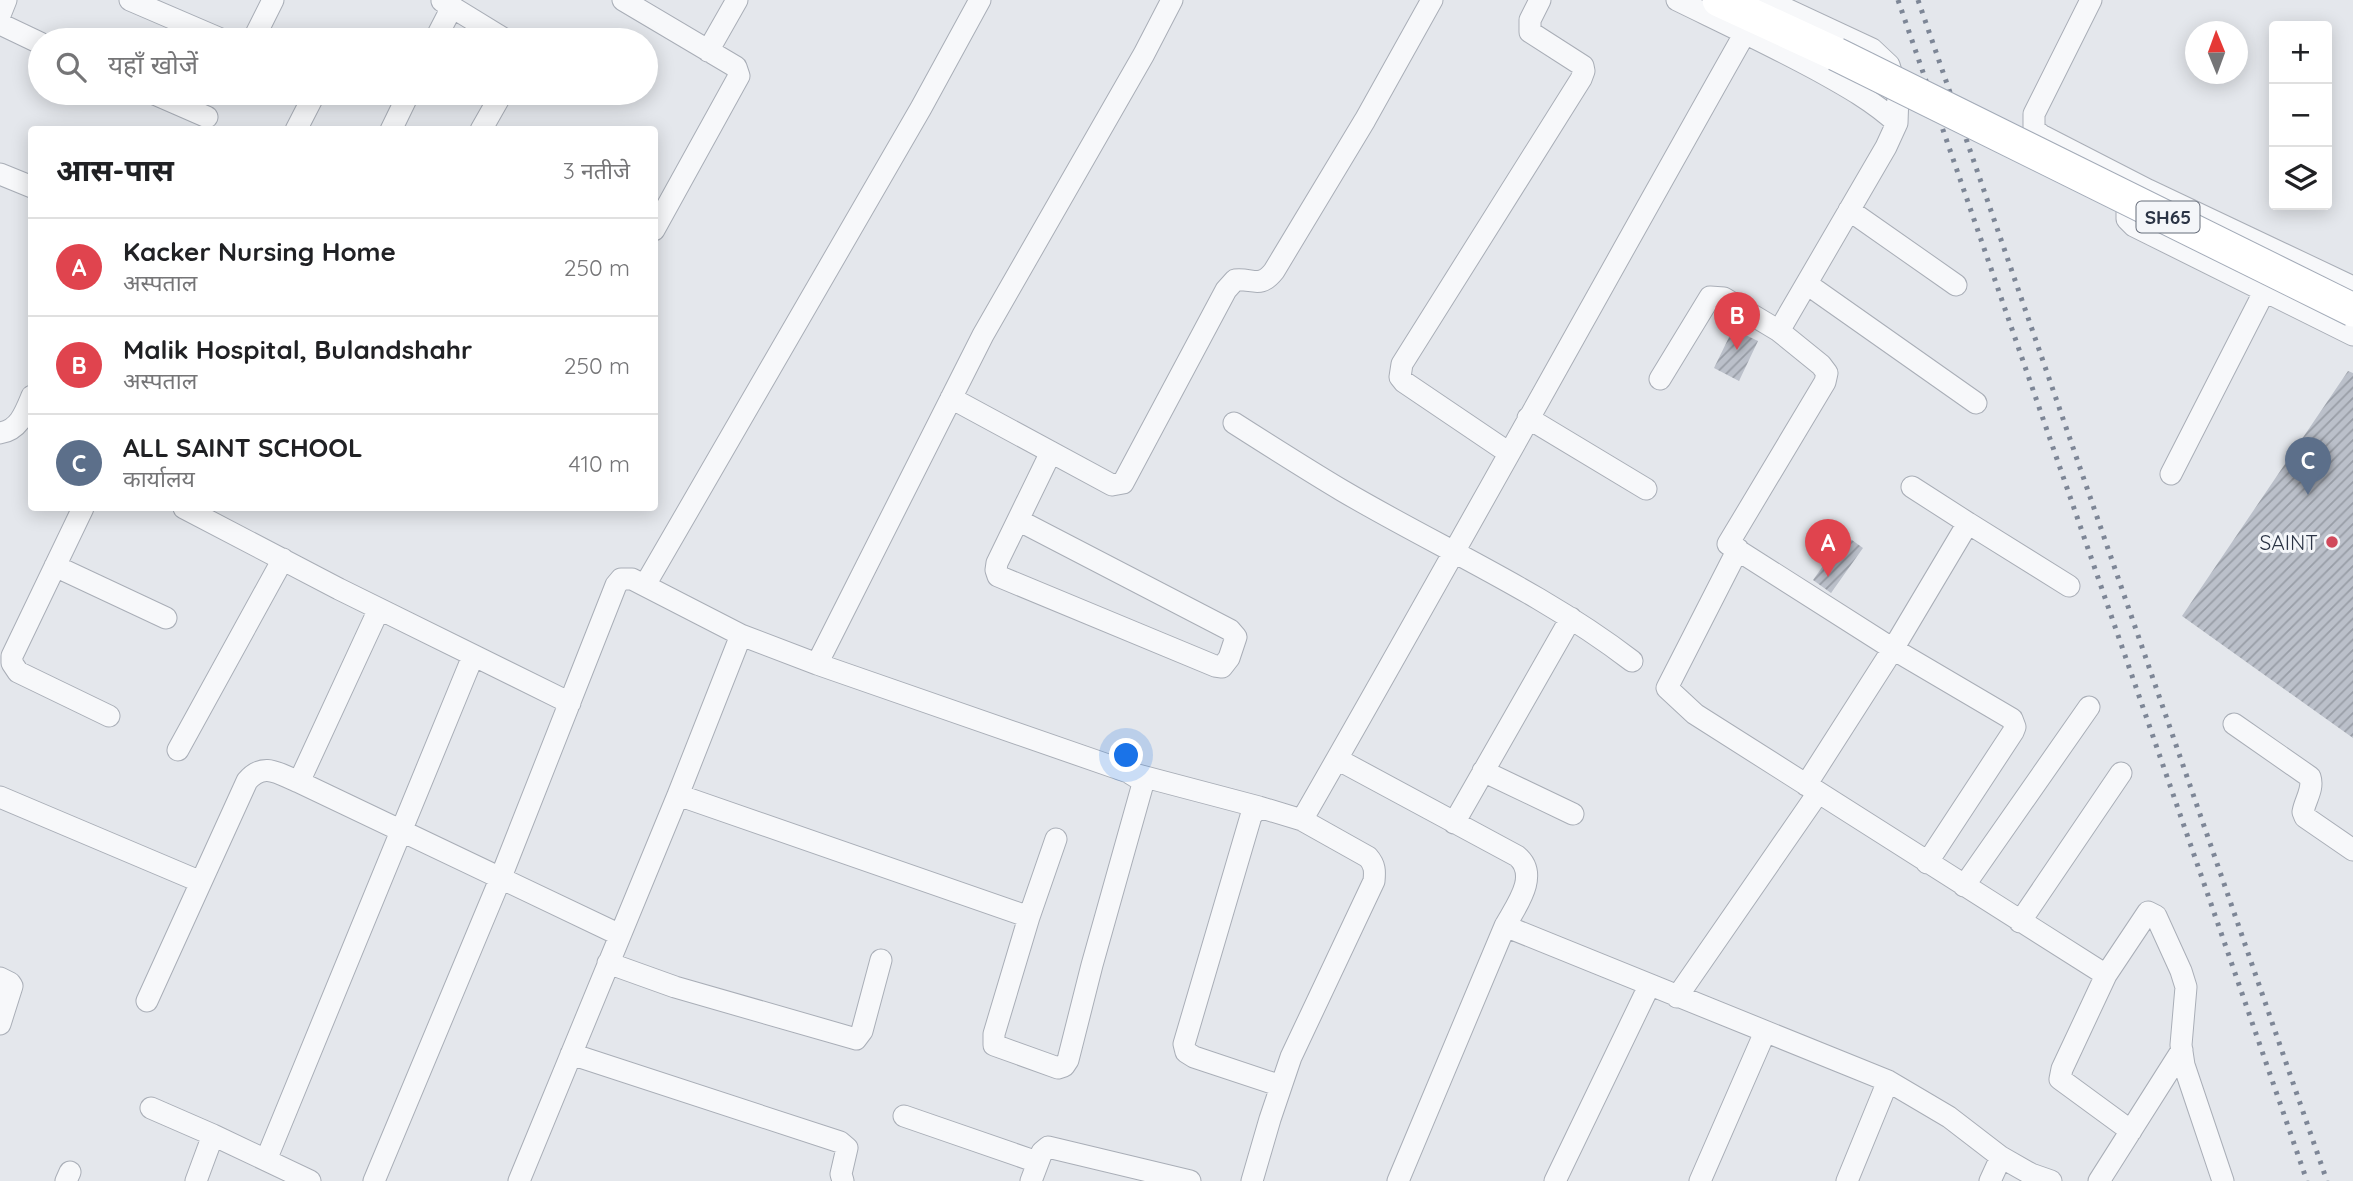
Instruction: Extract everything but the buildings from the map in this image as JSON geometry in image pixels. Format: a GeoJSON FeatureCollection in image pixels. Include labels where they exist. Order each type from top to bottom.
{"type":"FeatureCollection","features":[{"type":"Feature","properties":{"kind":"main road","name":"SH65"},"geometry":{"type":"LineString","coordinates":[[1719,0],[1836,54],[2353,310]]}},
{"type":"Feature","properties":{"kind":"street"},"geometry":{"type":"LineString","coordinates":[[0,15],[6,0]]}},
{"type":"Feature","properties":{"kind":"street"},"geometry":{"type":"LineString","coordinates":[[130,0],[195,28]]}},
{"type":"Feature","properties":{"kind":"street"},"geometry":{"type":"LineString","coordinates":[[259,28],[274,0]]}},
{"type":"Feature","properties":{"kind":"street"},"geometry":{"type":"LineString","coordinates":[[623,0],[736,67],[739,76],[658,223]]}},
{"type":"Feature","properties":{"kind":"street"},"geometry":{"type":"LineString","coordinates":[[708,51],[737,0]]}},
{"type":"Feature","properties":{"kind":"street"},"geometry":{"type":"LineString","coordinates":[[645,585],[907,132],[980,0]]}},
{"type":"Feature","properties":{"kind":"street"},"geometry":{"type":"LineString","coordinates":[[817,664],[1009,288],[1144,54],[1172,0]]}},
{"type":"Feature","properties":{"kind":"street"},"geometry":{"type":"LineString","coordinates":[[951,398],[1112,485],[1123,483],[1226,289],[1236,280],[1258,283],[1264,281],[1274,271],[1365,121],[1432,0]]}},
{"type":"Feature","properties":{"kind":"street"},"geometry":{"type":"LineString","coordinates":[[1509,453],[1404,382],[1400,371],[1429,320],[1581,79],[1583,66],[1530,32],[1530,20],[1540,0]]}},
{"type":"Feature","properties":{"kind":"street"},"geometry":{"type":"LineString","coordinates":[[1677,0],[1857,92],[1880,107],[1897,123]]}},
{"type":"Feature","properties":{"kind":"street"},"geometry":{"type":"LineString","coordinates":[[1767,0],[1872,49],[1889,65],[1898,94],[1897,123],[1779,331]]}},
{"type":"Feature","properties":{"kind":"street"},"geometry":{"type":"LineString","coordinates":[[2091,0],[2034,114],[2034,129],[2148,190],[2353,287]]}},
{"type":"Feature","properties":{"kind":"street"},"geometry":{"type":"LineString","coordinates":[[439,28],[446,4],[486,28]]}},
{"type":"Feature","properties":{"kind":"street"},"geometry":{"type":"LineString","coordinates":[[0,24],[28,37]]}},
{"type":"Feature","properties":{"kind":"street"},"geometry":{"type":"LineString","coordinates":[[1302,820],[1745,33]]}},
{"type":"Feature","properties":{"kind":"street"},"geometry":{"type":"LineString","coordinates":[[180,105],[207,117]]}},
{"type":"Feature","properties":{"kind":"street"},"geometry":{"type":"LineString","coordinates":[[298,126],[308,105]]}},
{"type":"Feature","properties":{"kind":"street"},"geometry":{"type":"LineString","coordinates":[[393,126],[403,105]]}},
{"type":"Feature","properties":{"kind":"street"},"geometry":{"type":"LineString","coordinates":[[483,126],[495,105]]}},
{"type":"Feature","properties":{"kind":"street"},"geometry":{"type":"LineString","coordinates":[[0,174],[28,185]]}},
{"type":"Feature","properties":{"kind":"street"},"geometry":{"type":"LineString","coordinates":[[2148,190],[2138,192],[2127,213],[2127,219],[2134,226],[2353,335]]}},
{"type":"Feature","properties":{"kind":"street"},"geometry":{"type":"LineString","coordinates":[[1849,210],[1956,285]]}},
{"type":"Feature","properties":{"kind":"street"},"geometry":{"type":"LineString","coordinates":[[1807,284],[1976,403]]}},
{"type":"Feature","properties":{"kind":"street"},"geometry":{"type":"LineString","coordinates":[[2171,474],[2265,290]]}},
{"type":"Feature","properties":{"kind":"street"},"geometry":{"type":"LineString","coordinates":[[1660,379],[1710,297],[1724,298],[1779,331],[1821,365],[1826,373],[1825,382],[1728,544],[1893,649],[2015,722],[2013,732],[1927,863]]}},
{"type":"Feature","properties":{"kind":"street"},"geometry":{"type":"LineString","coordinates":[[0,433],[15,427],[28,405]]}},
{"type":"Feature","properties":{"kind":"street"},"geometry":{"type":"LineString","coordinates":[[1528,418],[1646,489]]}},
{"type":"Feature","properties":{"kind":"street"},"geometry":{"type":"LineString","coordinates":[[1234,423],[1343,491],[1571,618],[1632,661]]}},
{"type":"Feature","properties":{"kind":"street"},"geometry":{"type":"LineString","coordinates":[[1018,520],[1230,630],[1237,637],[1226,663],[1222,667],[1215,666],[998,576],[998,563],[1018,520],[1051,452]]}},
{"type":"Feature","properties":{"kind":"street"},"geometry":{"type":"LineString","coordinates":[[1912,487],[2069,586]]}},
{"type":"Feature","properties":{"kind":"street"},"geometry":{"type":"LineString","coordinates":[[82,511],[12,656],[13,667],[18,672],[109,716]]}},
{"type":"Feature","properties":{"kind":"street"},"geometry":{"type":"LineString","coordinates":[[196,511],[379,609],[570,703]]}},
{"type":"Feature","properties":{"kind":"street"},"geometry":{"type":"LineString","coordinates":[[1677,997],[1812,789],[1968,523]]}},
{"type":"Feature","properties":{"kind":"street"},"geometry":{"type":"LineString","coordinates":[[1738,549],[1667,688],[1695,714],[2106,975]]}},
{"type":"Feature","properties":{"kind":"street"},"geometry":{"type":"LineString","coordinates":[[178,750],[283,559]]}},
{"type":"Feature","properties":{"kind":"street"},"geometry":{"type":"LineString","coordinates":[[55,566],[166,618]]}},
{"type":"Feature","properties":{"kind":"street"},"geometry":{"type":"LineString","coordinates":[[374,1181],[501,877],[616,585],[626,578],[645,585],[741,635],[817,664],[1128,772],[1302,820],[1368,857],[1374,863],[1374,881],[1292,1057],[1252,1181]]}},
{"type":"Feature","properties":{"kind":"street"},"geometry":{"type":"LineString","coordinates":[[299,782],[379,609]]}},
{"type":"Feature","properties":{"kind":"street"},"geometry":{"type":"LineString","coordinates":[[1454,823],[1571,618]]}},
{"type":"Feature","properties":{"kind":"street"},"geometry":{"type":"LineString","coordinates":[[519,1181],[741,635]]}},
{"type":"Feature","properties":{"kind":"street"},"geometry":{"type":"LineString","coordinates":[[266,1160],[473,656]]}},
{"type":"Feature","properties":{"kind":"street"},"geometry":{"type":"LineString","coordinates":[[1964,887],[2089,707]]}},
{"type":"Feature","properties":{"kind":"street"},"geometry":{"type":"LineString","coordinates":[[2234,724],[2310,777],[2312,783],[2303,812],[2305,817],[2353,850]]}},
{"type":"Feature","properties":{"kind":"street"},"geometry":{"type":"LineString","coordinates":[[1337,759],[1525,862],[1528,873],[1526,886],[1505,926],[1398,1181]]}},
{"type":"Feature","properties":{"kind":"street"},"geometry":{"type":"LineString","coordinates":[[147,1001],[247,781],[261,770],[299,782],[620,935]]}},
{"type":"Feature","properties":{"kind":"street"},"geometry":{"type":"LineString","coordinates":[[1483,771],[1573,814]]}},
{"type":"Feature","properties":{"kind":"street"},"geometry":{"type":"LineString","coordinates":[[1056,839],[1029,917],[993,1040],[994,1045],[999,1048],[1058,1068],[1064,1066],[1068,1060],[1142,787],[1141,780],[1128,772]]}},
{"type":"Feature","properties":{"kind":"street"},"geometry":{"type":"LineString","coordinates":[[2020,922],[2121,773]]}},
{"type":"Feature","properties":{"kind":"street"},"geometry":{"type":"LineString","coordinates":[[678,794],[1029,917]]}},
{"type":"Feature","properties":{"kind":"street"},"geometry":{"type":"LineString","coordinates":[[0,797],[201,882]]}},
{"type":"Feature","properties":{"kind":"street"},"geometry":{"type":"LineString","coordinates":[[1258,807],[1251,816],[1184,1044],[1186,1052],[1194,1057],[1281,1086]]}},
{"type":"Feature","properties":{"kind":"street"},"geometry":{"type":"LineString","coordinates":[[2131,1130],[2060,1079],[2106,975],[2148,912],[2156,916],[2186,987],[2182,1050],[2190,1084],[2223,1181]]}},
{"type":"Feature","properties":{"kind":"street"},"geometry":{"type":"LineString","coordinates":[[1505,926],[1888,1082],[1949,1117],[2001,1157],[2050,1181]]}},
{"type":"Feature","properties":{"kind":"street"},"geometry":{"type":"LineString","coordinates":[[608,963],[675,987],[856,1039],[862,1031],[881,960]]}},
{"type":"Feature","properties":{"kind":"street"},"geometry":{"type":"LineString","coordinates":[[0,978],[12,986],[0,1024]]}},
{"type":"Feature","properties":{"kind":"street"},"geometry":{"type":"LineString","coordinates":[[1555,1181],[1649,986]]}},
{"type":"Feature","properties":{"kind":"street"},"geometry":{"type":"LineString","coordinates":[[1700,1181],[1765,1032]]}},
{"type":"Feature","properties":{"kind":"street"},"geometry":{"type":"LineString","coordinates":[[2099,1181],[2182,1050]]}},
{"type":"Feature","properties":{"kind":"street"},"geometry":{"type":"LineString","coordinates":[[571,1054],[839,1142],[847,1148],[841,1174],[843,1181]]}},
{"type":"Feature","properties":{"kind":"street"},"geometry":{"type":"LineString","coordinates":[[1847,1181],[1888,1082]]}},
{"type":"Feature","properties":{"kind":"street"},"geometry":{"type":"LineString","coordinates":[[151,1108],[310,1181]]}},
{"type":"Feature","properties":{"kind":"street"},"geometry":{"type":"LineString","coordinates":[[904,1116],[1034,1172],[1042,1152],[1048,1147],[1054,1147],[1190,1181]]}},
{"type":"Feature","properties":{"kind":"street"},"geometry":{"type":"LineString","coordinates":[[197,1181],[213,1135]]}},
{"type":"Feature","properties":{"kind":"street"},"geometry":{"type":"LineString","coordinates":[[1990,1181],[2001,1157]]}},
{"type":"Feature","properties":{"kind":"railway"},"geometry":{"type":"LineString","coordinates":[[1898,0],[2307,1181]]}},
{"type":"Feature","properties":{"kind":"railway"},"geometry":{"type":"LineString","coordinates":[[1918,0],[2327,1181]]}},
{"type":"Feature","properties":{"kind":"place","name":"Malik Hospital, Bulandshahr"},"geometry":{"type":"Point","coordinates":[1737,350]}},
{"type":"Feature","properties":{"kind":"place","name":"ALL SAINT SCHOOL"},"geometry":{"type":"Point","coordinates":[2308,495]}},
{"type":"Feature","properties":{"kind":"place","name":"SAINT"},"geometry":{"type":"Point","coordinates":[2332,542]}},
{"type":"Feature","properties":{"kind":"place","name":"Kacker Nursing Home"},"geometry":{"type":"Point","coordinates":[1828,577]}}]}
